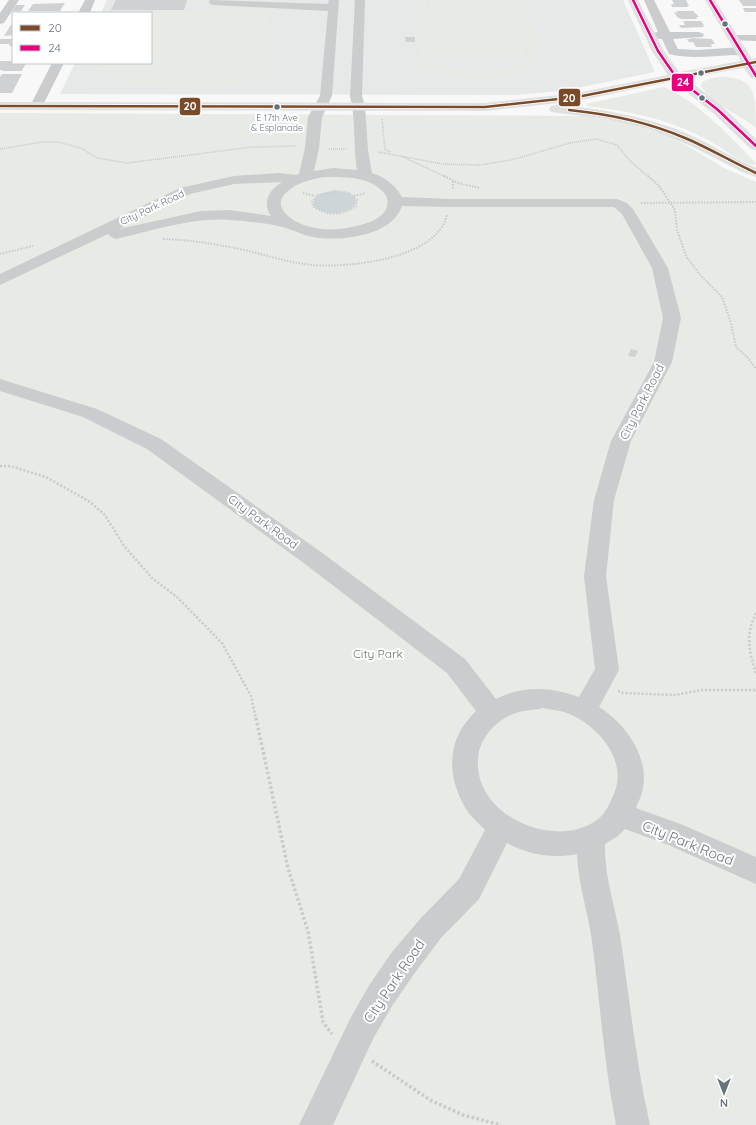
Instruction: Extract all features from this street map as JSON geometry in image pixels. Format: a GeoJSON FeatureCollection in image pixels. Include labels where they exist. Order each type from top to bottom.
{"type":"FeatureCollection","features":[{"type":"Feature","properties":{"kind":"main road"},"geometry":{"type":"LineString","coordinates":[[633,0],[662,59],[676,77],[718,110],[756,146]]}},
{"type":"Feature","properties":{"kind":"main road"},"geometry":{"type":"LineString","coordinates":[[710,0],[741,51],[752,63],[756,76]]}},
{"type":"Feature","properties":{"kind":"main road"},"geometry":{"type":"LineString","coordinates":[[485,107],[577,97],[703,71],[752,63]]}},
{"type":"Feature","properties":{"kind":"main road"},"geometry":{"type":"LineString","coordinates":[[703,71],[736,76],[756,85]]}},
{"type":"Feature","properties":{"kind":"main road"},"geometry":{"type":"LineString","coordinates":[[0,106],[485,107],[579,111],[633,120],[682,136],[756,174]]}},
{"type":"Feature","properties":{"kind":"street"},"geometry":{"type":"LineString","coordinates":[[0,21],[14,0]]}},
{"type":"Feature","properties":{"kind":"street"},"geometry":{"type":"LineString","coordinates":[[84,12],[90,0]]}},
{"type":"Feature","properties":{"kind":"street"},"geometry":{"type":"LineString","coordinates":[[360,0],[356,96],[359,106],[361,150],[365,176]]}},
{"type":"Feature","properties":{"kind":"street"},"geometry":{"type":"LineString","coordinates":[[649,0],[673,51],[682,54],[741,51]]}},
{"type":"Feature","properties":{"kind":"street"},"geometry":{"type":"LineString","coordinates":[[214,2],[334,4],[326,96],[315,117],[312,148],[302,178]]}},
{"type":"Feature","properties":{"kind":"street"},"geometry":{"type":"LineString","coordinates":[[650,36],[674,24]]}},
{"type":"Feature","properties":{"kind":"street"},"geometry":{"type":"LineString","coordinates":[[663,29],[698,35]]}},
{"type":"Feature","properties":{"kind":"street"},"geometry":{"type":"LineString","coordinates":[[733,38],[756,38]]}},
{"type":"Feature","properties":{"kind":"street"},"geometry":{"type":"LineString","coordinates":[[36,106],[57,64]]}},
{"type":"Feature","properties":{"kind":"street"},"geometry":{"type":"LineString","coordinates":[[335,172],[365,176],[387,186],[396,201],[392,212],[382,222],[356,232],[323,233],[302,230],[286,222],[276,213],[274,208],[275,197],[283,187],[302,178],[335,172]]}},
{"type":"Feature","properties":{"kind":"street","name":"City Park Road"},"geometry":{"type":"LineString","coordinates":[[0,280],[184,191],[234,180],[279,177],[302,178]]}},
{"type":"Feature","properties":{"kind":"street"},"geometry":{"type":"LineString","coordinates":[[396,201],[451,203],[608,202],[622,206]]}},
{"type":"Feature","properties":{"kind":"street","name":"City Park Road"},"geometry":{"type":"LineString","coordinates":[[585,710],[607,670],[595,576],[604,500],[621,441],[663,362],[672,318],[660,268],[638,227],[622,206]]}},
{"type":"Feature","properties":{"kind":"street","name":"City Park Road"},"geometry":{"type":"LineString","coordinates":[[81,241],[201,216],[230,215],[286,222]]}},
{"type":"Feature","properties":{"kind":"street","name":"City Park Road"},"geometry":{"type":"LineString","coordinates":[[0,385],[90,413],[154,444],[307,554],[456,666],[491,712]]}},
{"type":"Feature","properties":{"kind":"street"},"geometry":{"type":"LineString","coordinates":[[544,698],[572,704],[585,710],[599,719],[611,731],[621,744],[627,758],[631,773],[630,788],[619,815],[602,832],[569,843],[545,843],[530,840],[501,826],[479,805],[471,793],[466,780],[464,766],[468,741],[482,720],[491,712],[516,701],[544,698]]}},
{"type":"Feature","properties":{"kind":"street","name":"City Park Road"},"geometry":{"type":"LineString","coordinates":[[619,815],[673,834],[756,871]]}},
{"type":"Feature","properties":{"kind":"street","name":"City Park Road"},"geometry":{"type":"LineString","coordinates":[[316,1125],[352,1049],[381,995],[403,963],[431,928],[469,889],[501,826]]}},
{"type":"Feature","properties":{"kind":"street"},"geometry":{"type":"LineString","coordinates":[[590,837],[591,863],[606,937],[618,1036],[633,1125]]}},
{"type":"Feature","properties":{"kind":"path"},"geometry":{"type":"LineString","coordinates":[[382,116],[385,150],[409,159],[458,184],[486,189]]}},
{"type":"Feature","properties":{"kind":"path"},"geometry":{"type":"LineString","coordinates":[[0,149],[43,142],[58,142],[81,148],[97,158],[127,163],[253,147],[300,146]]}},
{"type":"Feature","properties":{"kind":"path"},"geometry":{"type":"LineString","coordinates":[[322,149],[350,149]]}},
{"type":"Feature","properties":{"kind":"path"},"geometry":{"type":"LineString","coordinates":[[335,191],[346,192],[354,196],[357,202],[356,206],[346,212],[334,214],[323,212],[313,206],[312,202],[315,196],[324,192],[335,191]]}},
{"type":"Feature","properties":{"kind":"path"},"geometry":{"type":"LineString","coordinates":[[622,206],[670,201],[756,202]]}},
{"type":"Feature","properties":{"kind":"path"},"geometry":{"type":"LineString","coordinates":[[162,239],[234,247],[299,263],[342,264],[390,256],[414,248],[432,238],[446,224],[451,203]]}},
{"type":"Feature","properties":{"kind":"path"},"geometry":{"type":"LineString","coordinates":[[0,466],[10,466],[46,477],[95,506],[105,515],[124,546],[153,579],[177,597],[222,643],[252,696],[288,868],[308,931],[323,1022],[332,1034],[352,1049],[430,1100],[463,1115],[501,1125]]}},
{"type":"Feature","properties":{"kind":"path"},"geometry":{"type":"LineString","coordinates":[[756,613],[750,625],[748,640],[756,674]]}},
{"type":"Feature","properties":{"kind":"path"},"geometry":{"type":"LineString","coordinates":[[599,684],[623,693],[675,695],[702,690],[756,690]]}},
{"type":"Feature","properties":{"kind":"shaded area"},"geometry":{"type":"Polygon","coordinates":[[[107,0],[623,0],[655,72],[562,91],[515,95],[60,94],[75,64],[152,64],[152,12],[101,12],[107,0]]]}},
{"type":"Feature","properties":{"kind":"shaded area"},"geometry":{"type":"Polygon","coordinates":[[[326,192],[344,192],[352,196],[356,200],[355,205],[346,211],[334,213],[329,213],[314,206],[314,200],[318,196],[326,192]]]}},
{"type":"Feature","properties":{"kind":"green space"},"geometry":{"type":"Polygon","coordinates":[[[417,0],[426,0],[430,53],[437,62],[449,68],[482,74],[514,69],[525,62],[529,53],[517,0],[526,0],[539,53],[536,62],[529,69],[518,74],[505,76],[465,76],[446,73],[429,66],[429,73],[421,73],[417,0]]]}},
{"type":"Feature","properties":{"kind":"green space"},"geometry":{"type":"Polygon","coordinates":[[[429,0],[513,0],[526,57],[434,56],[429,0]]]}},
{"type":"Feature","properties":{"kind":"green space"},"geometry":{"type":"Polygon","coordinates":[[[262,10],[269,18],[267,32],[278,78],[221,86],[164,87],[126,81],[109,75],[101,70],[96,64],[152,64],[152,13],[262,10]]]}},
{"type":"Feature","properties":{"kind":"green space"},"geometry":{"type":"Polygon","coordinates":[[[718,77],[740,80],[747,84],[751,89],[754,97],[756,128],[712,99],[701,86],[702,82],[718,77]]]}},
{"type":"Feature","properties":{"kind":"green space"},"geometry":{"type":"Polygon","coordinates":[[[664,87],[690,102],[702,111],[756,163],[756,165],[747,163],[700,136],[669,123],[637,114],[587,106],[586,104],[664,87]]]}},
{"type":"Feature","properties":{"kind":"green space","name":"City Park"},"geometry":{"type":"Polygon","coordinates":[[[0,113],[583,116],[612,120],[659,133],[686,145],[724,168],[756,182],[756,1125],[0,1125],[0,113]]]}},
{"type":"Feature","properties":{"kind":"building"},"geometry":{"type":"Polygon","coordinates":[[[116,0],[187,0],[184,10],[111,10],[116,0]]]}},
{"type":"Feature","properties":{"kind":"building"},"geometry":{"type":"Polygon","coordinates":[[[672,0],[686,0],[689,6],[672,7],[671,4],[674,4],[672,0]]]}},
{"type":"Feature","properties":{"kind":"building"},"geometry":{"type":"Polygon","coordinates":[[[739,0],[756,0],[756,6],[743,6],[739,0]]]}},
{"type":"Feature","properties":{"kind":"building"},"geometry":{"type":"Polygon","coordinates":[[[65,3],[60,11],[28,11],[33,4],[65,3]]]}},
{"type":"Feature","properties":{"kind":"building"},"geometry":{"type":"Polygon","coordinates":[[[16,5],[25,5],[21,11],[12,11],[16,5]]]}},
{"type":"Feature","properties":{"kind":"building"},"geometry":{"type":"Polygon","coordinates":[[[743,8],[756,8],[756,12],[745,12],[743,8]]]}},
{"type":"Feature","properties":{"kind":"building"},"geometry":{"type":"Polygon","coordinates":[[[676,11],[693,11],[699,17],[696,17],[697,19],[681,19],[677,17],[674,12],[678,13],[676,11]]]}},
{"type":"Feature","properties":{"kind":"building"},"geometry":{"type":"Polygon","coordinates":[[[683,21],[701,21],[704,27],[681,28],[679,25],[685,25],[683,21]]]}},
{"type":"Feature","properties":{"kind":"building"},"geometry":{"type":"Polygon","coordinates":[[[11,25],[12,25],[12,35],[4,36],[11,25]]]}},
{"type":"Feature","properties":{"kind":"building"},"geometry":{"type":"Polygon","coordinates":[[[405,37],[415,37],[415,42],[406,42],[405,37]]]}},
{"type":"Feature","properties":{"kind":"building"},"geometry":{"type":"Polygon","coordinates":[[[0,39],[12,39],[12,46],[9,46],[10,44],[0,44],[0,39]]]}},
{"type":"Feature","properties":{"kind":"building"},"geometry":{"type":"Polygon","coordinates":[[[687,39],[712,39],[715,44],[711,44],[712,47],[696,47],[693,42],[689,42],[687,39]]]}},
{"type":"Feature","properties":{"kind":"building"},"geometry":{"type":"Polygon","coordinates":[[[0,61],[12,61],[12,64],[26,64],[22,71],[0,70],[0,61]]]}},
{"type":"Feature","properties":{"kind":"building"},"geometry":{"type":"Polygon","coordinates":[[[2,74],[22,74],[12,93],[0,93],[0,77],[2,74]]]}},
{"type":"Feature","properties":{"kind":"building"},"geometry":{"type":"Polygon","coordinates":[[[631,349],[638,351],[635,357],[628,356],[631,349]]]}},
{"type":"Feature","properties":{"kind":"transit line","name":"24"},"geometry":{"type":"LineString","coordinates":[[633,0],[658,51],[676,77],[718,110],[756,146]]}},
{"type":"Feature","properties":{"kind":"transit line","name":"24"},"geometry":{"type":"LineString","coordinates":[[710,0],[756,76]]}},
{"type":"Feature","properties":{"kind":"transit line","name":"20"},"geometry":{"type":"LineString","coordinates":[[0,106],[485,107],[577,97],[756,62]]}},
{"type":"Feature","properties":{"kind":"transit line","name":"20"},"geometry":{"type":"LineString","coordinates":[[569,110],[624,118],[663,129],[697,143],[756,173]]}},
{"type":"Feature","properties":{"kind":"place","name":"E 17th Ave & Esplanade"},"geometry":{"type":"Point","coordinates":[277,107]}}]}
